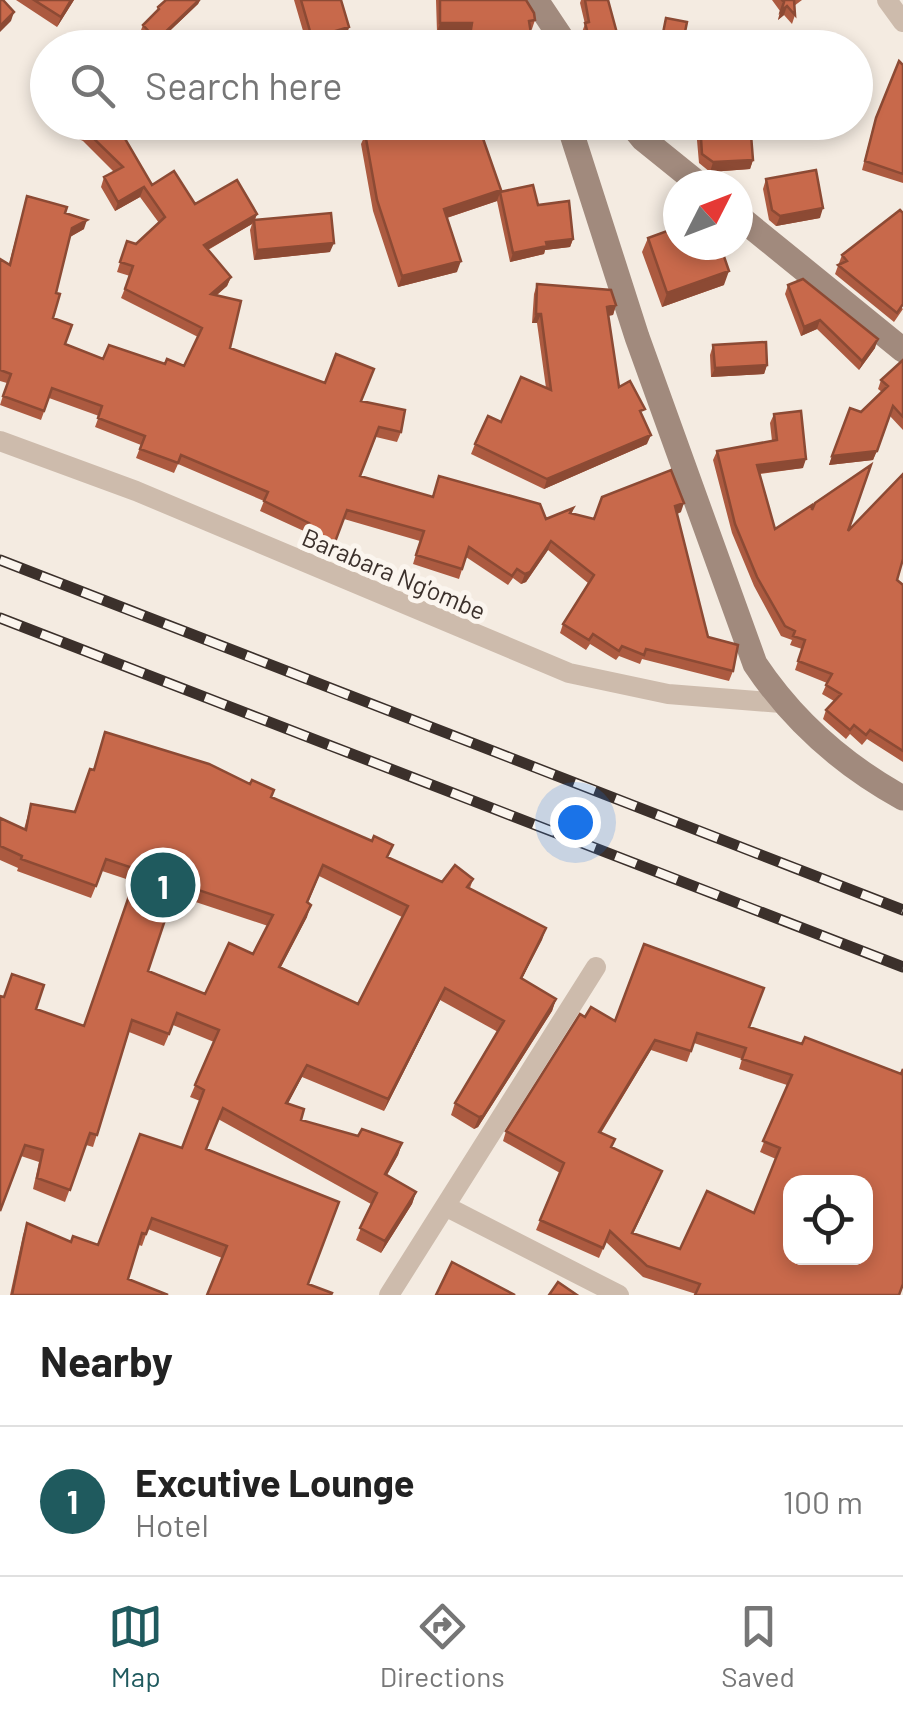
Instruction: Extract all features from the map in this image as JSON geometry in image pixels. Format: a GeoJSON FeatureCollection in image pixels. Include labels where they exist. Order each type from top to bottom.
{"type":"FeatureCollection","features":[{"type":"Feature","properties":{"kind":"street"},"geometry":{"type":"LineString","coordinates":[[536,0],[543,30]]}},
{"type":"Feature","properties":{"kind":"street"},"geometry":{"type":"LineString","coordinates":[[536,0],[556,30]]}},
{"type":"Feature","properties":{"kind":"street"},"geometry":{"type":"LineString","coordinates":[[887,0],[903,22]]}},
{"type":"Feature","properties":{"kind":"street"},"geometry":{"type":"LineString","coordinates":[[574,140],[637,337],[755,664],[781,703],[860,774],[903,798]]}},
{"type":"Feature","properties":{"kind":"street"},"geometry":{"type":"LineString","coordinates":[[645,140],[682,170]]}},
{"type":"Feature","properties":{"kind":"street"},"geometry":{"type":"LineString","coordinates":[[753,228],[903,350]]}},
{"type":"Feature","properties":{"kind":"street","name":"Barabara Ng'ombe"},"geometry":{"type":"LineString","coordinates":[[0,441],[136,491],[569,673],[668,694],[781,703]]}},
{"type":"Feature","properties":{"kind":"street"},"geometry":{"type":"LineString","coordinates":[[389,1295],[596,967]]}},
{"type":"Feature","properties":{"kind":"street"},"geometry":{"type":"LineString","coordinates":[[445,1206],[620,1295]]}},
{"type":"Feature","properties":{"kind":"building"},"geometry":{"type":"Polygon","coordinates":[[[0,0],[14,12],[0,26],[0,0]]]}},
{"type":"Feature","properties":{"kind":"building"},"geometry":{"type":"Polygon","coordinates":[[[34,0],[71,0],[61,17],[34,0]]]}},
{"type":"Feature","properties":{"kind":"building"},"geometry":{"type":"Polygon","coordinates":[[[166,0],[199,0],[168,30],[148,30],[143,25],[166,0]]]}},
{"type":"Feature","properties":{"kind":"building"},"geometry":{"type":"Polygon","coordinates":[[[301,0],[341,0],[349,27],[310,30],[301,0]]]}},
{"type":"Feature","properties":{"kind":"building"},"geometry":{"type":"Polygon","coordinates":[[[440,0],[526,0],[535,20],[529,21],[530,30],[471,30],[472,23],[440,23],[440,0]]]}},
{"type":"Feature","properties":{"kind":"building"},"geometry":{"type":"Polygon","coordinates":[[[585,0],[608,0],[616,30],[587,30],[585,23],[589,22],[585,0]]]}},
{"type":"Feature","properties":{"kind":"building"},"geometry":{"type":"Polygon","coordinates":[[[782,0],[794,0],[795,15],[787,6],[781,11],[782,0]]]}},
{"type":"Feature","properties":{"kind":"building"},"geometry":{"type":"Polygon","coordinates":[[[666,18],[687,22],[685,30],[664,30],[666,18]]]}},
{"type":"Feature","properties":{"kind":"building"},"geometry":{"type":"Polygon","coordinates":[[[899,61],[903,65],[903,174],[865,161],[876,118],[899,61]]]}},
{"type":"Feature","properties":{"kind":"building"},"geometry":{"type":"Polygon","coordinates":[[[95,140],[126,140],[152,185],[174,171],[195,204],[237,180],[257,214],[204,245],[231,277],[211,294],[241,301],[230,348],[325,383],[336,354],[374,369],[361,401],[405,410],[401,432],[379,427],[360,476],[433,497],[439,476],[540,504],[546,519],[573,508],[570,513],[594,519],[602,497],[671,470],[684,503],[675,506],[708,637],[738,645],[733,671],[646,649],[644,655],[622,646],[619,651],[593,634],[589,640],[563,624],[594,575],[551,541],[530,572],[525,574],[517,569],[512,576],[469,547],[462,569],[416,555],[424,531],[347,510],[335,542],[306,531],[309,523],[264,501],[268,492],[181,455],[178,463],[140,449],[145,436],[98,418],[102,406],[52,388],[44,411],[3,396],[11,374],[0,370],[0,259],[10,265],[27,196],[67,207],[65,213],[87,220],[72,228],[56,293],[60,294],[53,318],[72,325],[65,344],[103,359],[109,345],[165,364],[167,359],[184,366],[202,328],[125,289],[133,266],[120,262],[127,241],[136,244],[165,217],[144,187],[118,202],[104,177],[123,167],[95,140]]]}},
{"type":"Feature","properties":{"kind":"building"},"geometry":{"type":"Polygon","coordinates":[[[366,140],[484,140],[501,190],[444,209],[461,261],[402,276],[377,200],[366,140]]]}},
{"type":"Feature","properties":{"kind":"building"},"geometry":{"type":"Polygon","coordinates":[[[701,140],[751,140],[753,160],[713,162],[702,154],[701,140]]]}},
{"type":"Feature","properties":{"kind":"building"},"geometry":{"type":"Polygon","coordinates":[[[816,170],[823,208],[780,216],[772,210],[766,179],[816,170]]]}},
{"type":"Feature","properties":{"kind":"building"},"geometry":{"type":"Polygon","coordinates":[[[533,185],[538,205],[569,201],[573,239],[546,242],[547,246],[513,253],[500,192],[533,185]]]}},
{"type":"Feature","properties":{"kind":"building"},"geometry":{"type":"Polygon","coordinates":[[[900,210],[903,304],[897,313],[838,265],[847,261],[842,255],[900,210]]]}},
{"type":"Feature","properties":{"kind":"building"},"geometry":{"type":"Polygon","coordinates":[[[331,213],[334,243],[257,250],[254,220],[331,213]]]}},
{"type":"Feature","properties":{"kind":"building"},"geometry":{"type":"Polygon","coordinates":[[[663,232],[663,260],[725,260],[729,271],[667,293],[648,238],[663,232]]]}},
{"type":"Feature","properties":{"kind":"building"},"geometry":{"type":"Polygon","coordinates":[[[803,279],[878,339],[862,361],[820,320],[804,327],[788,285],[803,279]]]}},
{"type":"Feature","properties":{"kind":"building"},"geometry":{"type":"Polygon","coordinates":[[[537,284],[611,290],[616,305],[607,307],[619,387],[630,381],[645,409],[640,411],[651,435],[547,479],[475,444],[488,416],[501,422],[521,377],[551,390],[541,314],[536,314],[537,284]]]}},
{"type":"Feature","properties":{"kind":"building"},"geometry":{"type":"Polygon","coordinates":[[[766,342],[767,365],[715,368],[713,345],[766,342]]]}},
{"type":"Feature","properties":{"kind":"building"},"geometry":{"type":"Polygon","coordinates":[[[903,360],[903,417],[893,406],[877,451],[832,456],[850,408],[861,412],[888,386],[881,380],[903,360]]]}},
{"type":"Feature","properties":{"kind":"building"},"geometry":{"type":"Polygon","coordinates":[[[801,411],[806,459],[757,465],[775,529],[812,505],[812,510],[815,503],[871,465],[848,531],[903,474],[903,559],[897,580],[903,585],[903,751],[870,730],[866,735],[854,725],[850,730],[826,710],[841,694],[826,685],[832,674],[798,661],[805,640],[793,636],[795,631],[785,626],[757,577],[735,524],[717,451],[777,440],[774,414],[801,411]]]}},
{"type":"Feature","properties":{"kind":"building"},"geometry":{"type":"Polygon","coordinates":[[[105,732],[209,764],[250,784],[252,780],[274,790],[271,797],[372,841],[374,836],[393,845],[387,857],[442,882],[455,865],[473,879],[467,887],[546,928],[521,978],[556,999],[483,1116],[455,1103],[504,1021],[445,988],[388,1099],[307,1065],[286,1103],[304,1109],[301,1120],[358,1136],[362,1129],[402,1143],[385,1174],[416,1192],[385,1241],[360,1228],[377,1193],[223,1108],[206,1149],[339,1202],[308,1284],[331,1295],[207,1295],[227,1246],[152,1218],[146,1234],[142,1233],[128,1279],[168,1295],[12,1295],[27,1223],[71,1242],[73,1236],[98,1245],[140,1134],[182,1148],[204,1090],[195,1085],[219,1030],[177,1013],[169,1034],[132,1020],[97,1135],[90,1133],[70,1190],[37,1178],[43,1150],[25,1145],[0,1211],[0,996],[4,997],[12,974],[44,985],[36,1009],[84,1026],[129,896],[167,914],[148,971],[205,994],[229,943],[253,954],[273,915],[106,859],[96,886],[21,859],[22,856],[0,846],[0,818],[26,830],[31,804],[75,812],[90,769],[94,770],[105,732]],[[323,865],[307,902],[311,905],[279,967],[358,1004],[408,906],[323,865]]]}},
{"type":"Feature","properties":{"kind":"building"},"geometry":{"type":"Polygon","coordinates":[[[644,944],[764,988],[749,1027],[802,1044],[805,1037],[901,1074],[903,1069],[903,1284],[899,1295],[695,1295],[700,1284],[647,1266],[610,1231],[603,1248],[540,1220],[564,1163],[506,1131],[580,1014],[585,1017],[591,1007],[615,1021],[644,944]],[[697,1033],[691,1051],[655,1040],[599,1132],[615,1139],[611,1147],[662,1171],[632,1233],[680,1249],[707,1191],[754,1213],[780,1148],[763,1141],[792,1075],[742,1059],[746,1048],[697,1033]]]}},
{"type":"Feature","properties":{"kind":"building"},"geometry":{"type":"Polygon","coordinates":[[[452,1262],[515,1295],[436,1295],[452,1262]]]}},
{"type":"Feature","properties":{"kind":"building"},"geometry":{"type":"Polygon","coordinates":[[[558,1282],[577,1295],[549,1295],[558,1282]]]}},
{"type":"Feature","properties":{"kind":"railway"},"geometry":{"type":"LineString","coordinates":[[0,560],[903,910]]}},
{"type":"Feature","properties":{"kind":"railway"},"geometry":{"type":"LineString","coordinates":[[0,618],[903,967]]}},
{"type":"Feature","properties":{"kind":"place","name":"Excutive Lounge"},"geometry":{"type":"Point","coordinates":[163,885]}}]}
